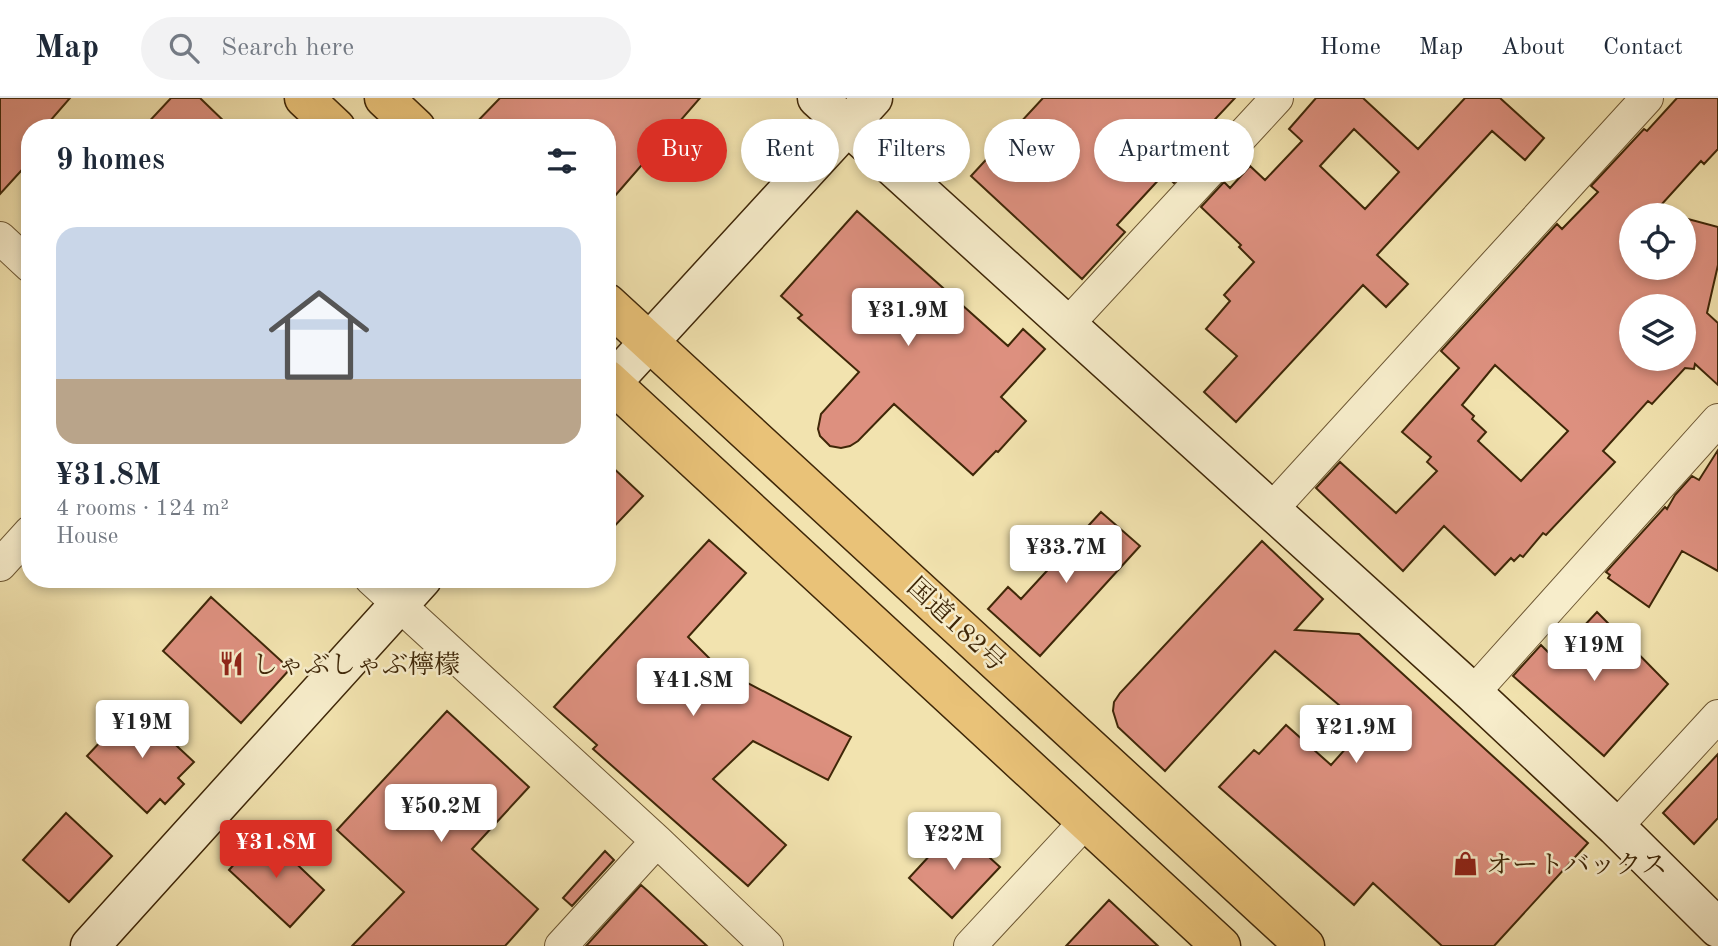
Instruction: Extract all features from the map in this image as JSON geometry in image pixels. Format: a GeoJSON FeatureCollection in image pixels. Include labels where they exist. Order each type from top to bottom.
{"type":"FeatureCollection","features":[{"type":"Feature","properties":{"kind":"highway"},"geometry":{"type":"LineString","coordinates":[[304,98],[326,119]]}},
{"type":"Feature","properties":{"kind":"highway"},"geometry":{"type":"LineString","coordinates":[[384,98],[406,119]]}},
{"type":"Feature","properties":{"kind":"highway","name":"国道182号"},"geometry":{"type":"LineString","coordinates":[[616,311],[1305,946]]}},
{"type":"Feature","properties":{"kind":"highway"},"geometry":{"type":"LineString","coordinates":[[616,389],[1221,946]]}},
{"type":"Feature","properties":{"kind":"street"},"geometry":{"type":"LineString","coordinates":[[817,98],[1473,693],[1616,827],[1718,928]]}},
{"type":"Feature","properties":{"kind":"street"},"geometry":{"type":"LineString","coordinates":[[616,376],[873,98]]}},
{"type":"Feature","properties":{"kind":"street"},"geometry":{"type":"LineString","coordinates":[[1067,325],[1277,98]]}},
{"type":"Feature","properties":{"kind":"street"},"geometry":{"type":"LineString","coordinates":[[1272,509],[1647,98]]}},
{"type":"Feature","properties":{"kind":"street"},"geometry":{"type":"LineString","coordinates":[[0,238],[21,258]]}},
{"type":"Feature","properties":{"kind":"street"},"geometry":{"type":"LineString","coordinates":[[1473,693],[1718,421]]}},
{"type":"Feature","properties":{"kind":"street"},"geometry":{"type":"LineString","coordinates":[[0,565],[21,542]]}},
{"type":"Feature","properties":{"kind":"street"},"geometry":{"type":"LineString","coordinates":[[90,946],[396,588]]}},
{"type":"Feature","properties":{"kind":"street"},"geometry":{"type":"LineString","coordinates":[[398,588],[767,946]]}},
{"type":"Feature","properties":{"kind":"street"},"geometry":{"type":"LineString","coordinates":[[1616,827],[1718,716]]}},
{"type":"Feature","properties":{"kind":"street"},"geometry":{"type":"LineString","coordinates":[[970,946],[1086,821]]}},
{"type":"Feature","properties":{"kind":"street"},"geometry":{"type":"LineString","coordinates":[[561,946],[657,841]]}},
{"type":"Feature","properties":{"kind":"building"},"geometry":{"type":"Polygon","coordinates":[[[0,98],[70,98],[52,119],[21,119],[21,171],[0,194],[0,98]]]}},
{"type":"Feature","properties":{"kind":"building"},"geometry":{"type":"Polygon","coordinates":[[[171,98],[200,98],[222,119],[151,119],[171,98]]]}},
{"type":"Feature","properties":{"kind":"building"},"geometry":{"type":"Polygon","coordinates":[[[500,98],[700,98],[682,119],[637,119],[637,170],[616,195],[616,119],[480,119],[500,98]]]}},
{"type":"Feature","properties":{"kind":"building"},"geometry":{"type":"Polygon","coordinates":[[[1043,98],[1235,98],[1215,119],[1094,119],[1094,182],[1157,182],[1117,225],[1125,232],[1082,279],[971,176],[984,162],[984,182],[1080,182],[1080,119],[1024,119],[1043,98]]]}},
{"type":"Feature","properties":{"kind":"building"},"geometry":{"type":"Polygon","coordinates":[[[1316,98],[1363,98],[1418,149],[1465,98],[1500,98],[1544,138],[1525,160],[1492,131],[1377,255],[1408,284],[1386,307],[1363,285],[1236,422],[1204,392],[1237,356],[1206,329],[1230,301],[1224,295],[1254,262],[1239,247],[1241,245],[1201,207],[1224,182],[1230,188],[1235,182],[1254,182],[1254,170],[1265,180],[1302,141],[1289,129],[1316,98]],[[1354,129],[1320,166],[1365,209],[1399,172],[1354,129]]]}},
{"type":"Feature","properties":{"kind":"building"},"geometry":{"type":"Polygon","coordinates":[[[1677,98],[1718,98],[1718,149],[1704,164],[1701,161],[1663,203],[1619,203],[1619,280],[1696,280],[1696,221],[1718,227],[1718,265],[1707,313],[1718,323],[1718,385],[1696,365],[1696,294],[1619,294],[1619,371],[1682,371],[1652,404],[1648,401],[1603,451],[1615,462],[1546,535],[1543,533],[1523,557],[1520,555],[1514,561],[1511,558],[1495,575],[1444,526],[1403,571],[1316,488],[1340,462],[1396,513],[1437,471],[1427,462],[1431,457],[1402,432],[1459,368],[1441,351],[1557,224],[1562,229],[1598,192],[1591,186],[1644,129],[1647,131],[1677,98]],[[1495,365],[1462,405],[1486,432],[1478,441],[1521,481],[1568,431],[1495,365]]]}},
{"type":"Feature","properties":{"kind":"building"},"geometry":{"type":"Polygon","coordinates":[[[857,211],[1008,346],[1023,329],[1045,349],[1001,397],[1026,421],[973,475],[894,404],[850,446],[830,446],[820,436],[818,429],[821,414],[859,372],[798,318],[802,315],[781,296],[857,211]]]}},
{"type":"Feature","properties":{"kind":"building"},"geometry":{"type":"Polygon","coordinates":[[[1718,450],[1718,571],[1682,551],[1649,607],[1608,578],[1610,575],[1606,572],[1665,507],[1667,509],[1692,476],[1699,480],[1718,450]]]}},
{"type":"Feature","properties":{"kind":"building"},"geometry":{"type":"Polygon","coordinates":[[[616,470],[643,496],[616,524],[616,470]]]}},
{"type":"Feature","properties":{"kind":"building"},"geometry":{"type":"Polygon","coordinates":[[[1101,512],[1140,546],[1040,656],[988,609],[1008,587],[1021,599],[1101,512]]]}},
{"type":"Feature","properties":{"kind":"building"},"geometry":{"type":"Polygon","coordinates":[[[709,540],[746,573],[688,637],[719,668],[851,737],[828,780],[753,741],[713,779],[786,845],[748,886],[593,749],[597,745],[554,707],[709,540]]]}},
{"type":"Feature","properties":{"kind":"building"},"geometry":{"type":"Polygon","coordinates":[[[1262,541],[1323,599],[1295,630],[1359,634],[1588,843],[1494,946],[1442,946],[1373,883],[1354,905],[1219,787],[1254,750],[1259,754],[1286,725],[1331,765],[1365,727],[1275,651],[1165,771],[1118,727],[1113,711],[1114,702],[1120,693],[1262,541]]]}},
{"type":"Feature","properties":{"kind":"building"},"geometry":{"type":"Polygon","coordinates":[[[211,597],[290,669],[241,723],[163,651],[211,597]]]}},
{"type":"Feature","properties":{"kind":"building"},"geometry":{"type":"Polygon","coordinates":[[[1597,612],[1668,684],[1604,756],[1513,676],[1541,645],[1554,658],[1597,612]]]}},
{"type":"Feature","properties":{"kind":"building"},"geometry":{"type":"Polygon","coordinates":[[[134,706],[194,762],[178,778],[184,784],[165,804],[160,799],[147,813],[87,756],[134,706]]]}},
{"type":"Feature","properties":{"kind":"building"},"geometry":{"type":"Polygon","coordinates":[[[447,711],[529,787],[472,849],[538,909],[505,946],[352,946],[404,892],[337,830],[447,711]]]}},
{"type":"Feature","properties":{"kind":"building"},"geometry":{"type":"Polygon","coordinates":[[[1718,754],[1718,818],[1694,844],[1663,813],[1718,754]]]}},
{"type":"Feature","properties":{"kind":"building"},"geometry":{"type":"Polygon","coordinates":[[[66,813],[112,856],[69,902],[23,860],[66,813]]]}},
{"type":"Feature","properties":{"kind":"building"},"geometry":{"type":"Polygon","coordinates":[[[956,827],[1000,867],[952,918],[909,878],[956,827]]]}},
{"type":"Feature","properties":{"kind":"building"},"geometry":{"type":"Polygon","coordinates":[[[263,832],[324,890],[290,927],[229,870],[263,832]]]}},
{"type":"Feature","properties":{"kind":"building"},"geometry":{"type":"Polygon","coordinates":[[[605,851],[614,860],[572,906],[563,898],[605,851]]]}},
{"type":"Feature","properties":{"kind":"building"},"geometry":{"type":"Polygon","coordinates":[[[641,885],[649,892],[707,946],[586,946],[641,885]]]}},
{"type":"Feature","properties":{"kind":"building"},"geometry":{"type":"Polygon","coordinates":[[[1109,900],[1158,946],[1066,946],[1109,900]]]}},
{"type":"Feature","properties":{"kind":"place","name":"しゃぶしゃぶ檸檬"},"geometry":{"type":"Point","coordinates":[232,664]}},
{"type":"Feature","properties":{"kind":"place","name":"オートバックス"},"geometry":{"type":"Point","coordinates":[1466,864]}}]}
